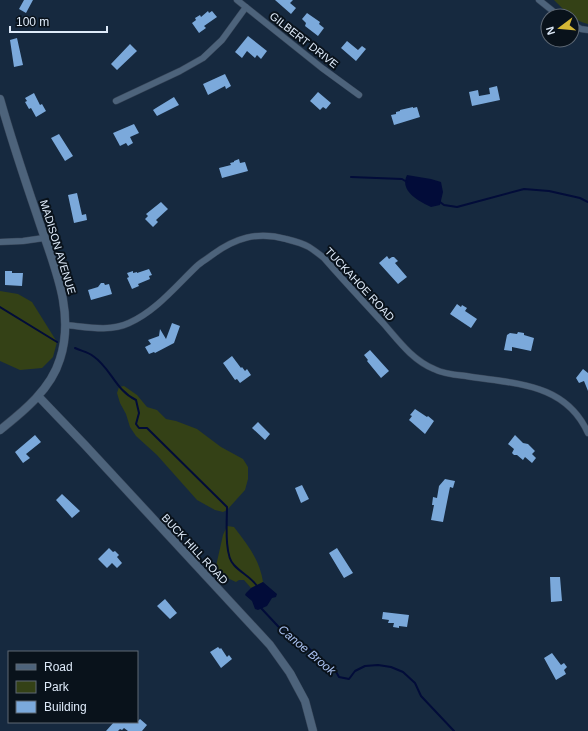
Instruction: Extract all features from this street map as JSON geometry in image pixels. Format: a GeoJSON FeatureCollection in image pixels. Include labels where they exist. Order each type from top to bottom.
{"type":"FeatureCollection","features":[{"type":"Feature","properties":{"kind":"street","name":"GILBERT DRIVE"},"geometry":{"type":"LineString","coordinates":[[237,0],[359,96]]}},
{"type":"Feature","properties":{"kind":"street"},"geometry":{"type":"LineString","coordinates":[[539,0],[549,8]]}},
{"type":"Feature","properties":{"kind":"street"},"geometry":{"type":"LineString","coordinates":[[116,101],[202,58],[222,40],[246,7]]}},
{"type":"Feature","properties":{"kind":"street","name":"MADISON AVENUE"},"geometry":{"type":"LineString","coordinates":[[0,99],[63,294],[66,325],[64,345],[60,361],[52,378],[38,396],[0,430]]}},
{"type":"Feature","properties":{"kind":"street","name":"TUCKAHOE ROAD"},"geometry":{"type":"LineString","coordinates":[[66,325],[114,328],[129,323],[146,313],[172,291],[198,264],[224,246],[243,238],[259,235],[278,237],[296,241],[308,246],[324,258],[414,358],[442,372],[530,386],[547,391],[566,404],[582,420],[588,433]]}},
{"type":"Feature","properties":{"kind":"street"},"geometry":{"type":"LineString","coordinates":[[0,242],[44,238]]}},
{"type":"Feature","properties":{"kind":"street","name":"BUCK HILL ROAD"},"geometry":{"type":"LineString","coordinates":[[38,396],[270,645],[290,672],[305,701],[313,731]]}},
{"type":"Feature","properties":{"kind":"green space"},"geometry":{"type":"Polygon","coordinates":[[[554,0],[588,0],[588,24],[580,21],[580,8],[562,8],[554,0]]]}},
{"type":"Feature","properties":{"kind":"green space"},"geometry":{"type":"Polygon","coordinates":[[[0,291],[18,294],[32,302],[57,342],[53,357],[42,368],[20,370],[0,361],[0,291]]]}},
{"type":"Feature","properties":{"kind":"green space"},"geometry":{"type":"Polygon","coordinates":[[[124,386],[137,395],[147,407],[157,410],[166,419],[197,429],[221,447],[243,459],[248,467],[248,479],[245,490],[227,510],[223,512],[215,510],[197,500],[157,455],[136,436],[130,427],[117,393],[119,387],[124,386]]]}},
{"type":"Feature","properties":{"kind":"green space"},"geometry":{"type":"Polygon","coordinates":[[[227,526],[234,527],[248,546],[256,559],[263,582],[251,588],[244,580],[239,580],[236,582],[224,576],[216,566],[223,535],[227,526]]]}},
{"type":"Feature","properties":{"kind":"shaded area"},"geometry":{"type":"Polygon","coordinates":[[[407,175],[441,182],[443,192],[440,205],[431,207],[412,195],[406,186],[405,181],[407,175]]]}},
{"type":"Feature","properties":{"kind":"shaded area"},"geometry":{"type":"Polygon","coordinates":[[[263,582],[277,594],[276,597],[272,598],[267,606],[258,610],[255,609],[252,601],[245,595],[251,588],[263,582]]]}},
{"type":"Feature","properties":{"kind":"building"},"geometry":{"type":"Polygon","coordinates":[[[24,0],[33,0],[26,13],[19,9],[24,0]]]}},
{"type":"Feature","properties":{"kind":"building"},"geometry":{"type":"Polygon","coordinates":[[[275,0],[293,0],[290,3],[296,8],[291,14],[275,0]]]}},
{"type":"Feature","properties":{"kind":"building"},"geometry":{"type":"Polygon","coordinates":[[[208,11],[209,13],[212,11],[217,17],[204,26],[206,28],[199,33],[192,23],[196,20],[195,18],[200,15],[201,17],[208,11]]]}},
{"type":"Feature","properties":{"kind":"building"},"geometry":{"type":"Polygon","coordinates":[[[307,13],[320,22],[319,24],[324,28],[318,36],[305,26],[306,23],[302,19],[307,13]]]}},
{"type":"Feature","properties":{"kind":"building"},"geometry":{"type":"Polygon","coordinates":[[[248,36],[267,51],[261,59],[257,55],[255,58],[247,51],[242,58],[235,52],[248,36]]]}},
{"type":"Feature","properties":{"kind":"building"},"geometry":{"type":"Polygon","coordinates":[[[17,38],[23,65],[14,67],[10,40],[17,38]]]}},
{"type":"Feature","properties":{"kind":"building"},"geometry":{"type":"Polygon","coordinates":[[[347,41],[358,50],[362,46],[366,49],[356,61],[341,48],[347,41]]]}},
{"type":"Feature","properties":{"kind":"building"},"geometry":{"type":"Polygon","coordinates":[[[130,44],[137,51],[117,70],[111,64],[130,44]]]}},
{"type":"Feature","properties":{"kind":"building"},"geometry":{"type":"Polygon","coordinates":[[[225,74],[231,86],[226,89],[225,86],[208,95],[203,84],[225,74]]]}},
{"type":"Feature","properties":{"kind":"building"},"geometry":{"type":"Polygon","coordinates":[[[497,86],[500,100],[472,106],[469,92],[478,90],[479,96],[490,94],[489,88],[497,86]]]}},
{"type":"Feature","properties":{"kind":"building"},"geometry":{"type":"Polygon","coordinates":[[[318,92],[331,103],[326,109],[323,107],[320,110],[310,101],[318,92]]]}},
{"type":"Feature","properties":{"kind":"building"},"geometry":{"type":"Polygon","coordinates":[[[34,93],[40,105],[42,104],[46,111],[36,117],[31,108],[29,109],[25,102],[27,101],[25,98],[34,93]]]}},
{"type":"Feature","properties":{"kind":"building"},"geometry":{"type":"Polygon","coordinates":[[[174,97],[179,105],[157,116],[153,110],[174,97]]]}},
{"type":"Feature","properties":{"kind":"building"},"geometry":{"type":"Polygon","coordinates":[[[417,107],[420,117],[394,125],[391,115],[396,114],[396,112],[400,110],[417,107]]]}},
{"type":"Feature","properties":{"kind":"building"},"geometry":{"type":"Polygon","coordinates":[[[134,124],[139,133],[130,137],[133,143],[128,146],[126,143],[120,146],[113,133],[134,124]]]}},
{"type":"Feature","properties":{"kind":"building"},"geometry":{"type":"Polygon","coordinates":[[[59,134],[73,156],[65,161],[51,138],[59,134]]]}},
{"type":"Feature","properties":{"kind":"building"},"geometry":{"type":"Polygon","coordinates":[[[239,159],[240,163],[245,162],[248,171],[222,178],[219,168],[231,165],[230,163],[239,159]]]}},
{"type":"Feature","properties":{"kind":"building"},"geometry":{"type":"Polygon","coordinates":[[[77,193],[82,215],[86,214],[87,220],[74,223],[68,195],[77,193]]]}},
{"type":"Feature","properties":{"kind":"building"},"geometry":{"type":"Polygon","coordinates":[[[161,202],[168,209],[156,220],[158,222],[153,227],[145,219],[148,216],[146,214],[161,202]]]}},
{"type":"Feature","properties":{"kind":"building"},"geometry":{"type":"Polygon","coordinates":[[[387,256],[389,259],[394,257],[398,261],[395,263],[407,277],[398,284],[379,263],[387,256]]]}},
{"type":"Feature","properties":{"kind":"building"},"geometry":{"type":"Polygon","coordinates":[[[149,269],[152,275],[149,276],[150,279],[138,284],[139,286],[132,289],[127,278],[129,277],[127,273],[133,271],[133,273],[137,273],[149,269]]]}},
{"type":"Feature","properties":{"kind":"building"},"geometry":{"type":"Polygon","coordinates":[[[5,271],[12,271],[12,273],[23,273],[22,286],[5,285],[5,271]]]}},
{"type":"Feature","properties":{"kind":"building"},"geometry":{"type":"Polygon","coordinates":[[[101,283],[104,283],[105,285],[109,284],[112,294],[91,300],[88,290],[98,287],[101,283]]]}},
{"type":"Feature","properties":{"kind":"building"},"geometry":{"type":"Polygon","coordinates":[[[457,304],[461,307],[462,305],[467,308],[465,311],[477,319],[471,328],[450,314],[457,304]]]}},
{"type":"Feature","properties":{"kind":"building"},"geometry":{"type":"Polygon","coordinates":[[[172,323],[180,326],[174,343],[155,353],[149,354],[145,347],[151,344],[148,340],[159,336],[160,329],[166,339],[172,323]]]}},
{"type":"Feature","properties":{"kind":"building"},"geometry":{"type":"Polygon","coordinates":[[[518,332],[534,338],[531,351],[512,347],[512,351],[504,350],[507,335],[510,333],[517,334],[518,332]]]}},
{"type":"Feature","properties":{"kind":"building"},"geometry":{"type":"Polygon","coordinates":[[[370,350],[389,371],[381,378],[364,355],[370,350]]]}},
{"type":"Feature","properties":{"kind":"building"},"geometry":{"type":"Polygon","coordinates":[[[232,356],[241,368],[242,367],[245,371],[247,369],[251,375],[240,383],[237,379],[235,380],[223,363],[232,356]]]}},
{"type":"Feature","properties":{"kind":"building"},"geometry":{"type":"Polygon","coordinates":[[[583,369],[588,373],[588,391],[584,381],[579,383],[576,378],[583,369]]]}},
{"type":"Feature","properties":{"kind":"building"},"geometry":{"type":"Polygon","coordinates":[[[415,409],[434,421],[425,434],[409,420],[412,416],[410,415],[415,409]]]}},
{"type":"Feature","properties":{"kind":"building"},"geometry":{"type":"Polygon","coordinates":[[[258,422],[270,434],[265,440],[252,428],[258,422]]]}},
{"type":"Feature","properties":{"kind":"building"},"geometry":{"type":"Polygon","coordinates":[[[35,435],[41,442],[26,454],[30,458],[23,463],[15,452],[35,435]]]}},
{"type":"Feature","properties":{"kind":"building"},"geometry":{"type":"Polygon","coordinates":[[[515,435],[523,443],[528,444],[535,451],[532,454],[536,458],[532,463],[525,457],[523,460],[512,453],[514,449],[508,444],[515,435]]]}},
{"type":"Feature","properties":{"kind":"building"},"geometry":{"type":"Polygon","coordinates":[[[445,479],[455,481],[453,488],[450,487],[443,522],[431,520],[434,505],[432,505],[433,497],[437,498],[439,486],[445,479]]]}},
{"type":"Feature","properties":{"kind":"building"},"geometry":{"type":"Polygon","coordinates":[[[302,485],[309,499],[301,503],[295,488],[302,485]]]}},
{"type":"Feature","properties":{"kind":"building"},"geometry":{"type":"Polygon","coordinates":[[[62,494],[80,511],[72,518],[56,500],[62,494]]]}},
{"type":"Feature","properties":{"kind":"building"},"geometry":{"type":"Polygon","coordinates":[[[109,548],[119,555],[117,557],[122,563],[117,568],[112,563],[107,568],[98,559],[109,548]]]}},
{"type":"Feature","properties":{"kind":"building"},"geometry":{"type":"Polygon","coordinates":[[[337,548],[353,573],[344,578],[329,553],[337,548]]]}},
{"type":"Feature","properties":{"kind":"building"},"geometry":{"type":"Polygon","coordinates":[[[550,577],[560,577],[562,601],[551,602],[550,577]]]}},
{"type":"Feature","properties":{"kind":"building"},"geometry":{"type":"Polygon","coordinates":[[[165,599],[177,613],[170,619],[157,606],[165,599]]]}},
{"type":"Feature","properties":{"kind":"building"},"geometry":{"type":"Polygon","coordinates":[[[383,612],[409,615],[407,627],[393,627],[394,623],[388,623],[389,620],[382,619],[383,612]]]}},
{"type":"Feature","properties":{"kind":"building"},"geometry":{"type":"Polygon","coordinates":[[[218,647],[220,649],[221,648],[227,657],[229,655],[232,659],[221,668],[210,652],[218,647]]]}},
{"type":"Feature","properties":{"kind":"building"},"geometry":{"type":"Polygon","coordinates":[[[552,653],[561,665],[564,663],[567,667],[564,670],[566,674],[556,680],[544,658],[552,653]]]}},
{"type":"Feature","properties":{"kind":"building"},"geometry":{"type":"Polygon","coordinates":[[[140,719],[147,725],[142,731],[128,731],[124,728],[118,731],[106,731],[113,723],[138,723],[140,719]]]}},
{"type":"Feature","properties":{"kind":"waterway"},"geometry":{"type":"LineString","coordinates":[[351,177],[402,179],[407,182]]}},
{"type":"Feature","properties":{"kind":"waterway"},"geometry":{"type":"LineString","coordinates":[[440,202],[444,205],[457,207],[524,189],[549,191],[580,198],[588,202]]}},
{"type":"Feature","properties":{"kind":"waterway","name":"Canoe Brook"},"geometry":{"type":"LineString","coordinates":[[0,307],[57,342]]}},
{"type":"Feature","properties":{"kind":"waterway","name":"Canoe Brook"},"geometry":{"type":"LineString","coordinates":[[75,348],[89,353],[99,361],[123,391],[136,400],[139,413],[136,424],[139,428],[147,428],[227,507],[227,546],[231,560],[234,565],[257,586]]}},
{"type":"Feature","properties":{"kind":"waterway","name":"Canoe Brook"},"geometry":{"type":"LineString","coordinates":[[261,608],[289,638],[307,647],[335,670],[339,677],[349,679],[355,671],[365,666],[378,665],[391,667],[403,672],[415,683],[421,696],[454,731]]}}]}
